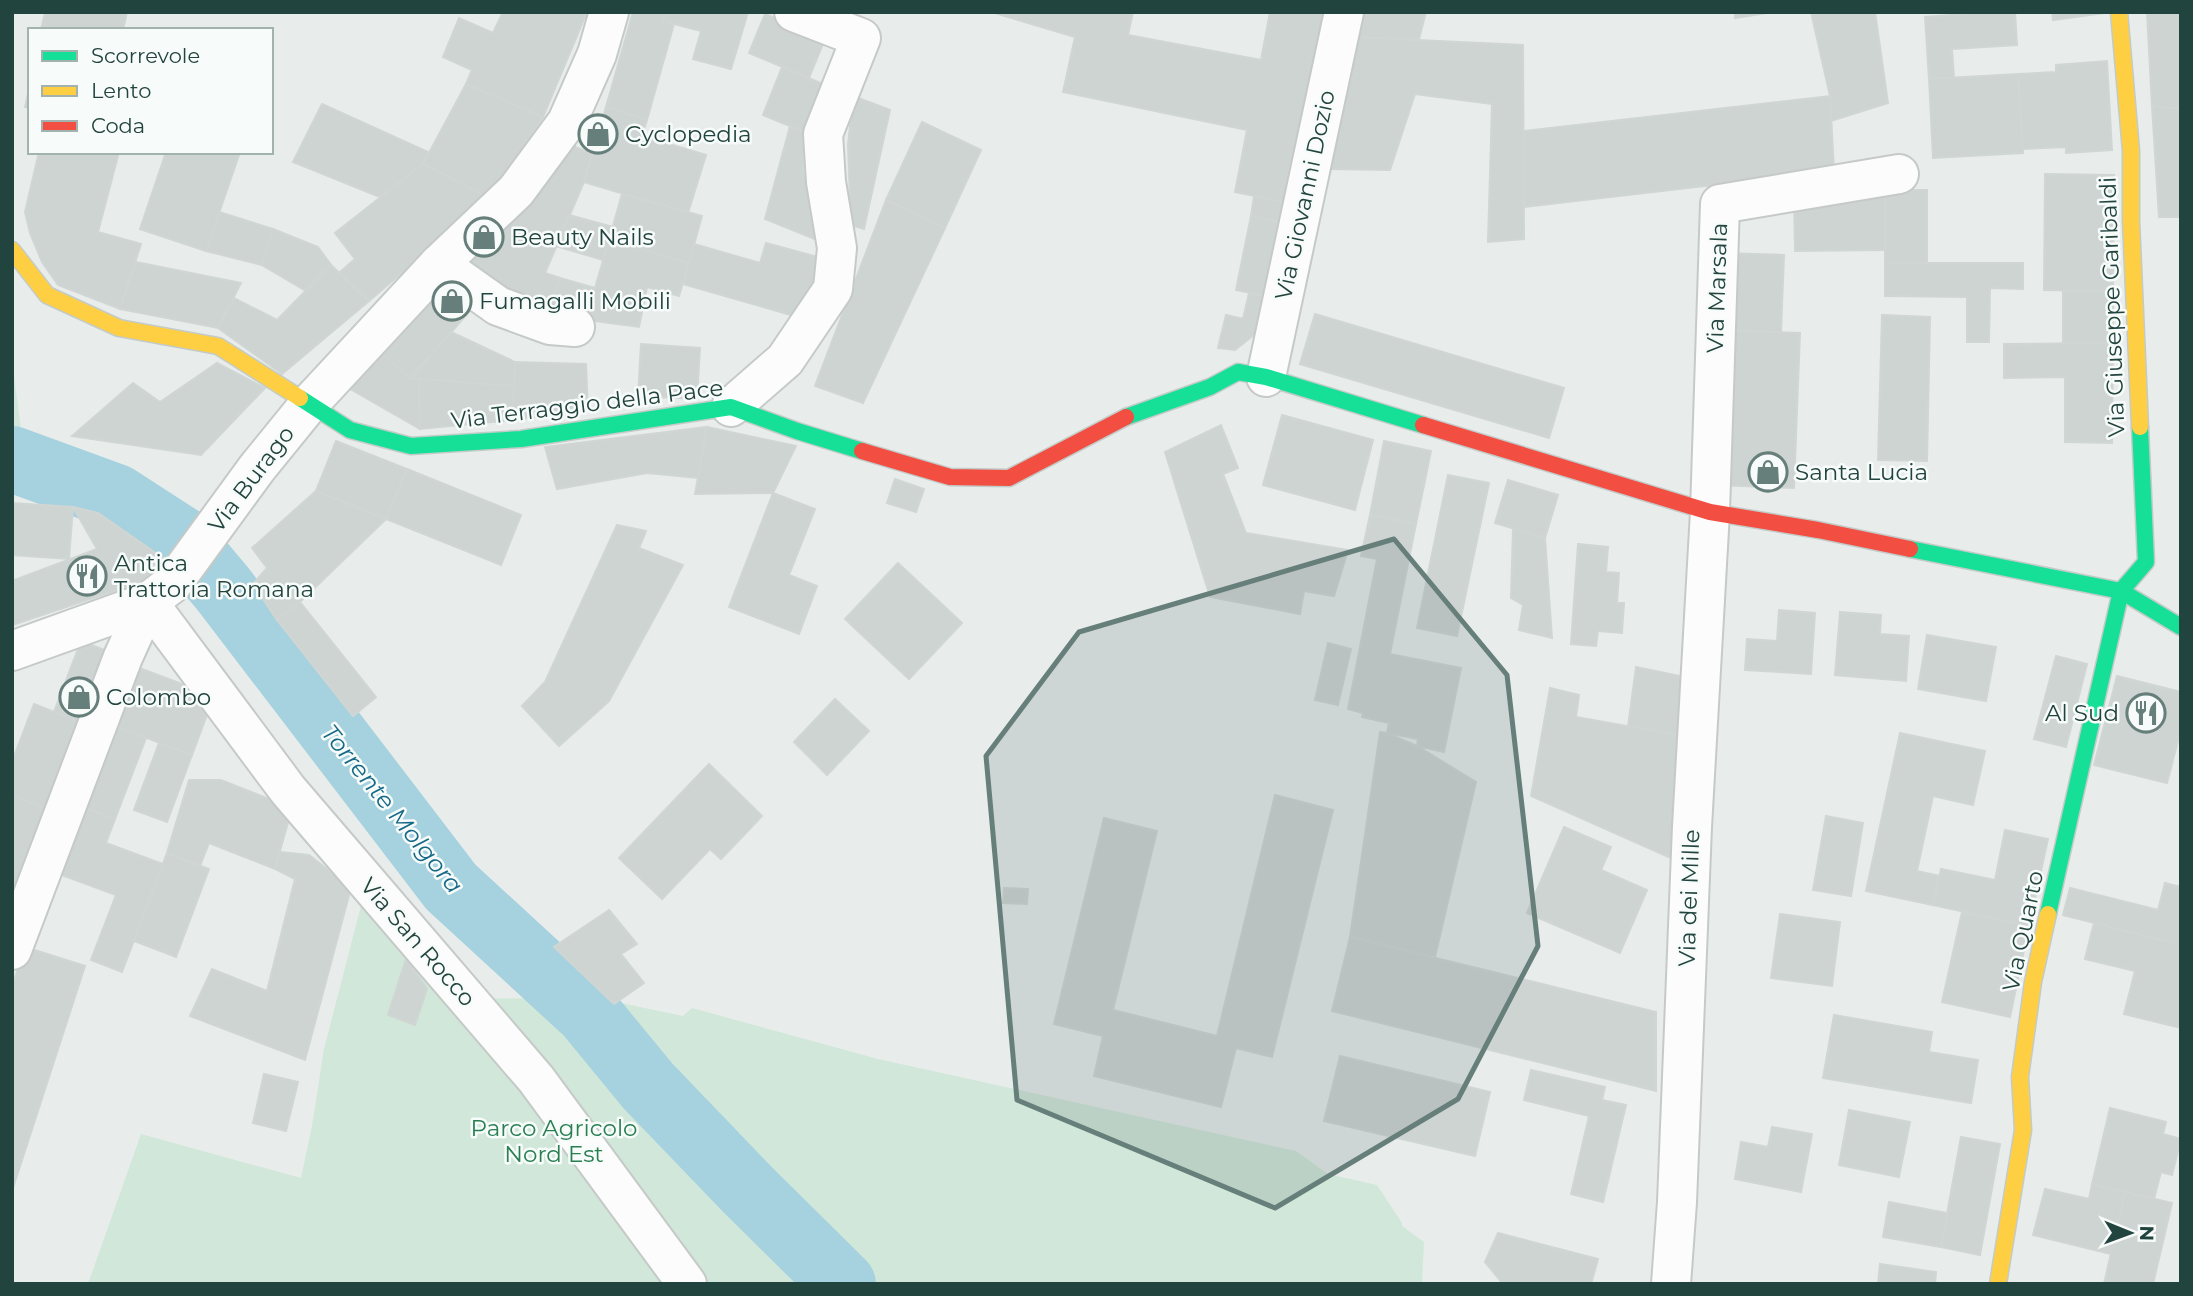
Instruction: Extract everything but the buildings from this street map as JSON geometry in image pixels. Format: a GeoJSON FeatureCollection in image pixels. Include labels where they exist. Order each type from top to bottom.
{"type":"FeatureCollection","features":[{"type":"Feature","properties":{"kind":"street","name":"Via Burago"},"geometry":{"type":"LineString","coordinates":[[12,950],[123,657],[160,592],[309,404],[439,264],[516,191],[567,122],[597,54],[609,12]]}},
{"type":"Feature","properties":{"kind":"street"},"geometry":{"type":"LineString","coordinates":[[731,407],[785,360],[833,289],[837,248],[826,183],[823,134],[861,38],[794,12]]}},
{"type":"Feature","properties":{"kind":"street","name":"Via Giovanni Dozio"},"geometry":{"type":"LineString","coordinates":[[1266,377],[1344,12]]}},
{"type":"Feature","properties":{"kind":"street","name":"Via Giuseppe Garibaldi"},"geometry":{"type":"LineString","coordinates":[[2119,12],[2131,151],[2131,221],[2146,562],[2121,591]]}},
{"type":"Feature","properties":{"kind":"street","name":"Via Marsala"},"geometry":{"type":"LineString","coordinates":[[1710,512],[1720,204],[1899,174]]}},
{"type":"Feature","properties":{"kind":"street","name":"Via Terraggio della Pace"},"geometry":{"type":"LineString","coordinates":[[12,250],[47,295],[119,328],[218,346],[351,430],[411,446],[521,439],[731,407],[950,477],[1009,478],[1126,416],[1210,387],[1238,372],[1266,377]]}},
{"type":"Feature","properties":{"kind":"street"},"geometry":{"type":"LineString","coordinates":[[439,264],[498,306],[550,325],[575,327]]}},
{"type":"Feature","properties":{"kind":"street"},"geometry":{"type":"LineString","coordinates":[[1266,377],[1710,512],[1818,530],[2121,591],[2181,627]]}},
{"type":"Feature","properties":{"kind":"street","name":"Via dei Mille"},"geometry":{"type":"LineString","coordinates":[[1671,1284],[1710,512]]}},
{"type":"Feature","properties":{"kind":"street","name":"Via Quarto"},"geometry":{"type":"LineString","coordinates":[[1998,1284],[2023,1130],[2020,1077],[2033,982],[2121,591]]}},
{"type":"Feature","properties":{"kind":"street"},"geometry":{"type":"LineString","coordinates":[[12,651],[160,592]]}},
{"type":"Feature","properties":{"kind":"street","name":"Via San Rocco"},"geometry":{"type":"LineString","coordinates":[[160,592],[288,790],[537,1079],[687,1284]]}},
{"type":"Feature","properties":{"kind":"highlighted area"},"geometry":{"type":"Polygon","coordinates":[[[1394,539],[1507,675],[1538,946],[1458,1099],[1275,1208],[1017,1100],[986,756],[1079,632],[1394,539]]]}},
{"type":"Feature","properties":{"kind":"green space"},"geometry":{"type":"Polygon","coordinates":[[[12,361],[21,429],[12,428],[12,361]]]}},
{"type":"Feature","properties":{"kind":"green space","name":"Parco Agricolo Nord Est"},"geometry":{"type":"Polygon","coordinates":[[[362,902],[452,999],[597,998],[683,1016],[692,1008],[878,1059],[1296,1151],[1328,1174],[1377,1185],[1402,1226],[1424,1242],[1422,1284],[88,1284],[141,1134],[301,1178],[324,1049],[362,902]]]}},
{"type":"Feature","properties":{"kind":"waterway","name":"Torrente Molgora"},"geometry":{"type":"LineString","coordinates":[[12,459],[116,497],[181,539],[223,589],[451,887],[588,1013],[648,1086],[843,1284]]}},
{"type":"Feature","properties":{"kind":"traffic: fast"},"geometry":{"type":"LineString","coordinates":[[1126,417],[1210,387],[1238,372],[1266,377],[1423,425]]}},
{"type":"Feature","properties":{"kind":"traffic: fast"},"geometry":{"type":"LineString","coordinates":[[300,398],[350,430],[411,446],[521,439],[731,407],[862,451]]}},
{"type":"Feature","properties":{"kind":"traffic: fast"},"geometry":{"type":"LineString","coordinates":[[2048,914],[2121,591],[2146,562],[2140,427]]}},
{"type":"Feature","properties":{"kind":"traffic: fast"},"geometry":{"type":"LineString","coordinates":[[1910,549],[2121,591],[2181,627]]}},
{"type":"Feature","properties":{"kind":"traffic: slow"},"geometry":{"type":"LineString","coordinates":[[2119,12],[2131,151],[2131,221],[2140,427]]}},
{"type":"Feature","properties":{"kind":"traffic: slow"},"geometry":{"type":"LineString","coordinates":[[12,250],[47,295],[119,328],[218,346],[300,398]]}},
{"type":"Feature","properties":{"kind":"traffic: slow"},"geometry":{"type":"LineString","coordinates":[[1998,1284],[2023,1130],[2020,1077],[2033,982],[2048,914]]}},
{"type":"Feature","properties":{"kind":"traffic: jam"},"geometry":{"type":"LineString","coordinates":[[862,451],[950,477],[1009,478],[1126,417]]}},
{"type":"Feature","properties":{"kind":"traffic: jam"},"geometry":{"type":"LineString","coordinates":[[1423,425],[1710,512],[1910,549]]}},
{"type":"Feature","properties":{"kind":"place","name":"Cyclopedia"},"geometry":{"type":"Point","coordinates":[598,134]}},
{"type":"Feature","properties":{"kind":"place","name":"Beauty Nails"},"geometry":{"type":"Point","coordinates":[484,237]}},
{"type":"Feature","properties":{"kind":"place","name":"Fumagalli Mobili"},"geometry":{"type":"Point","coordinates":[452,301]}},
{"type":"Feature","properties":{"kind":"place","name":"Santa Lucia"},"geometry":{"type":"Point","coordinates":[1768,472]}},
{"type":"Feature","properties":{"kind":"place","name":"Antica Trattoria Romana"},"geometry":{"type":"Point","coordinates":[87,576]}},
{"type":"Feature","properties":{"kind":"place","name":"Colombo"},"geometry":{"type":"Point","coordinates":[79,697]}},
{"type":"Feature","properties":{"kind":"place","name":"Al Sud"},"geometry":{"type":"Point","coordinates":[2146,713]}}]}
